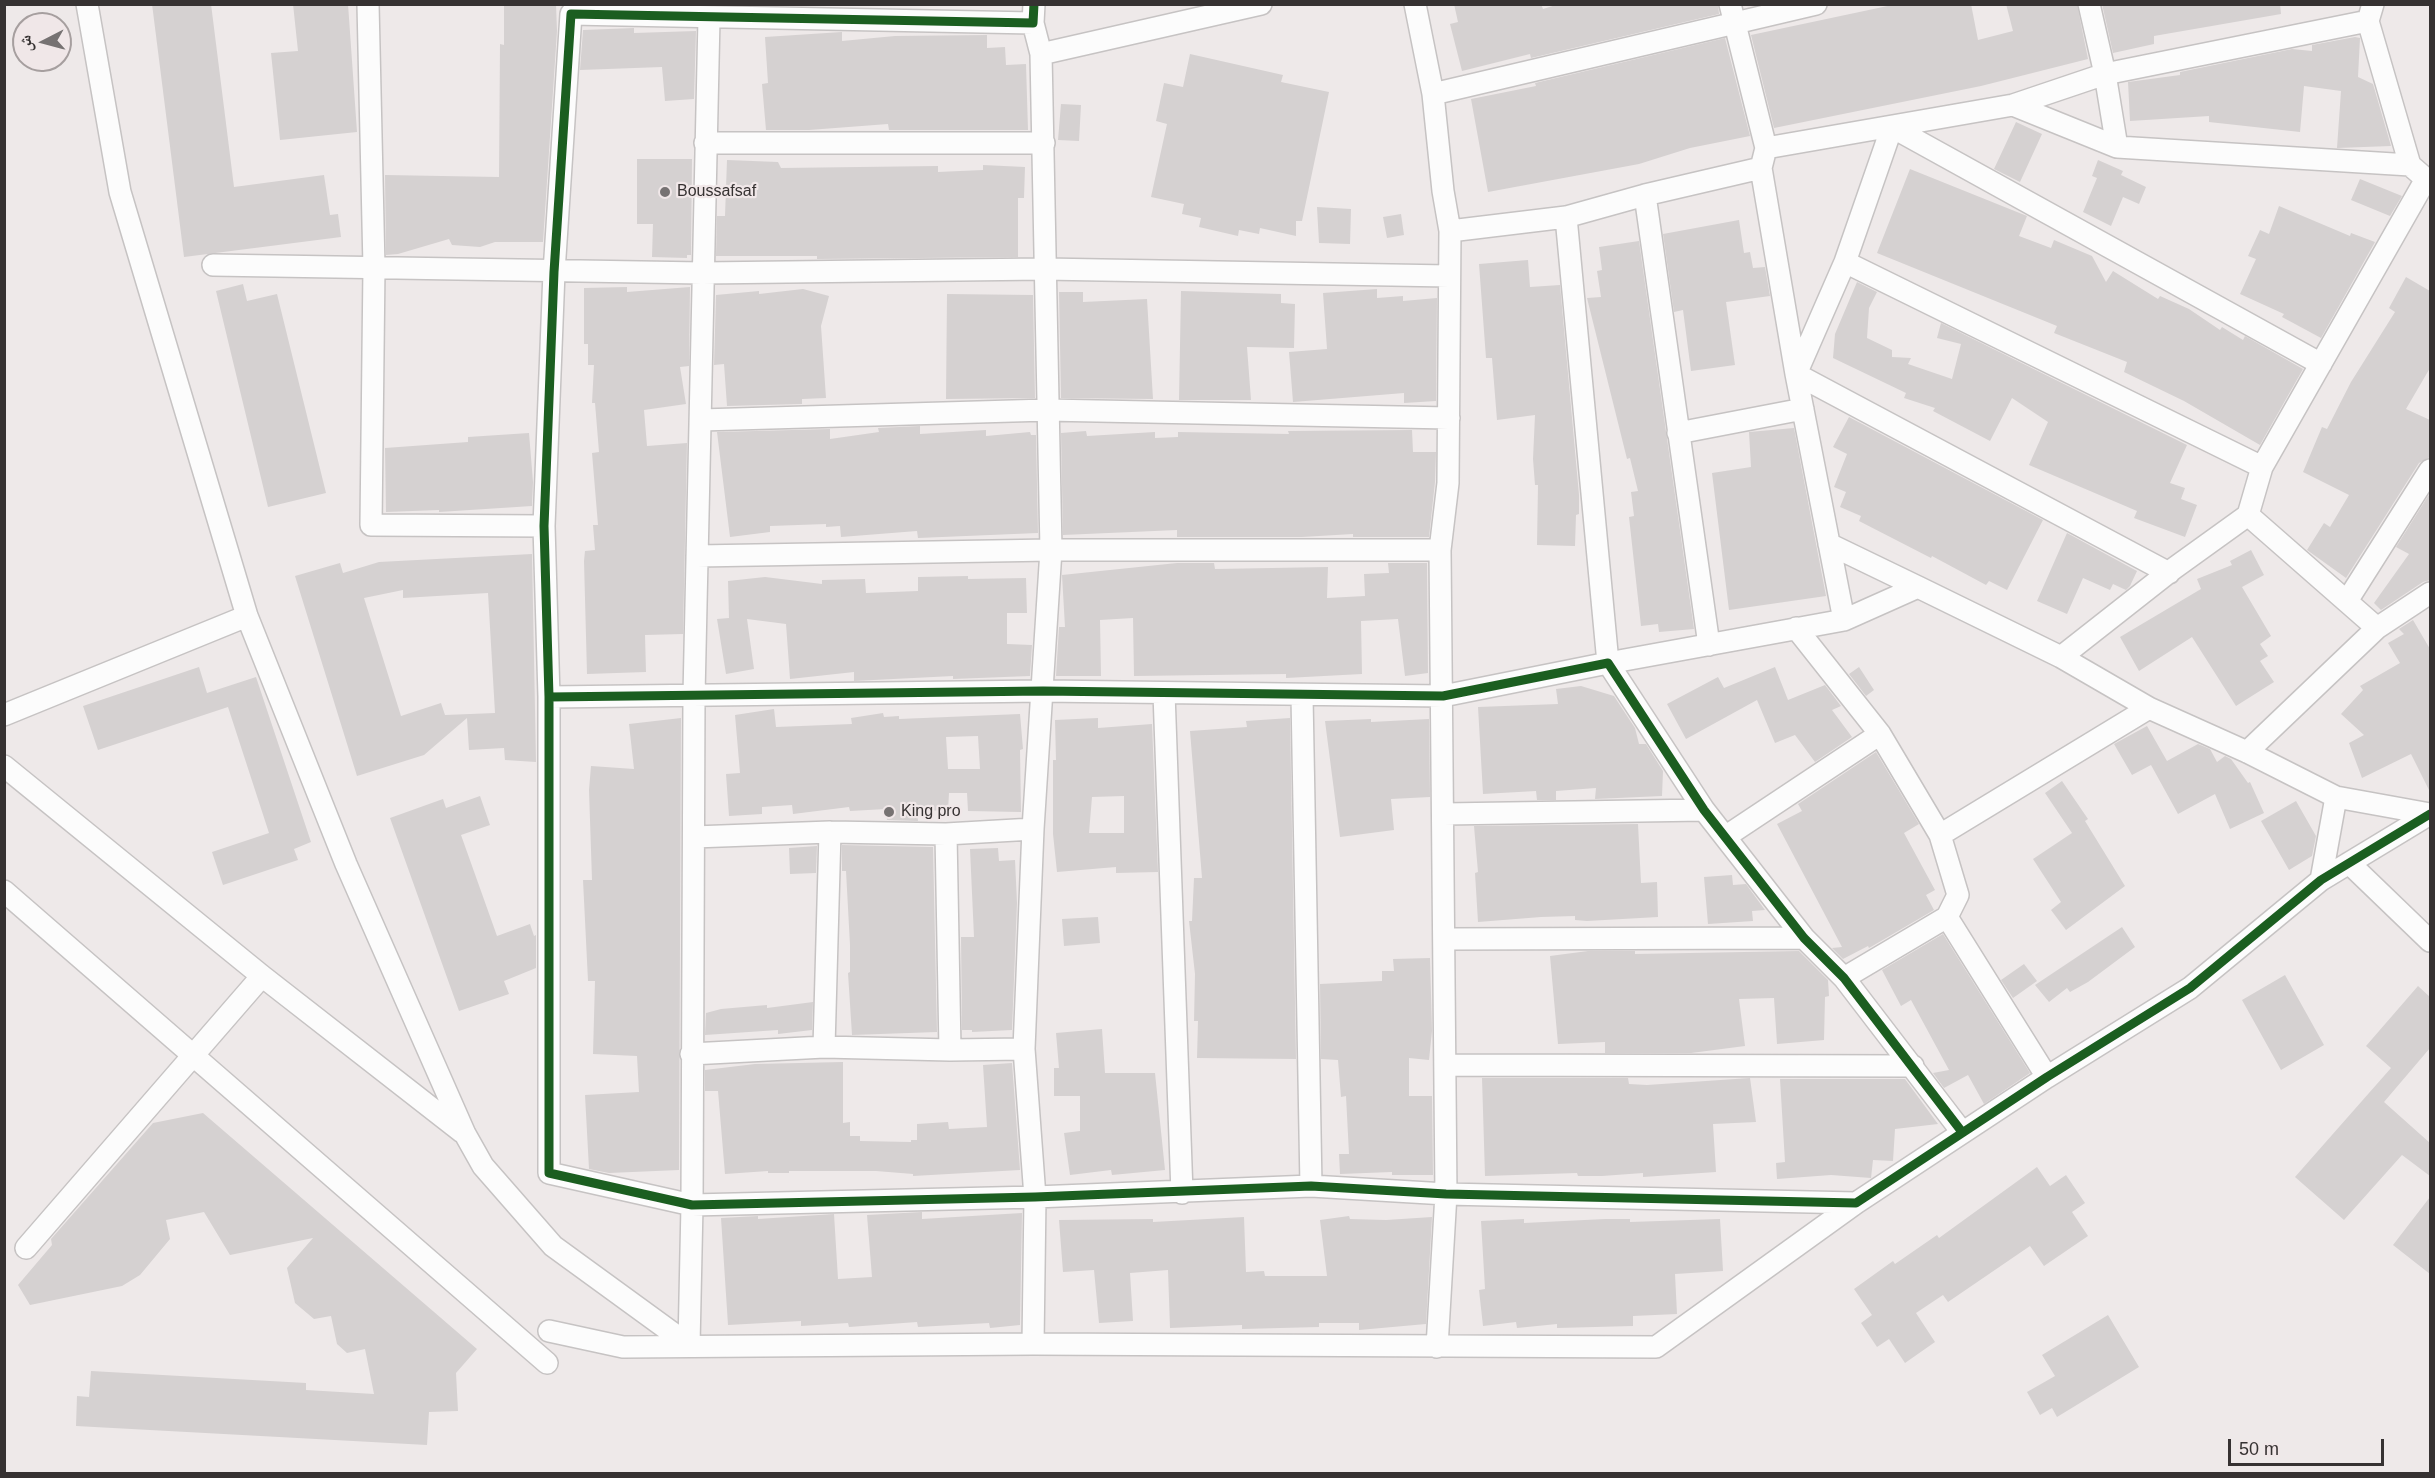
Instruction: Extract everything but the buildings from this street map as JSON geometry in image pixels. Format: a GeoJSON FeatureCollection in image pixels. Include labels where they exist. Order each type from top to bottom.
{"type":"FeatureCollection","features":[{"type":"Feature","properties":{"kind":"street"},"geometry":{"type":"LineString","coordinates":[[87,4],[120,192],[247,616],[346,864],[465,1134],[483,1166],[553,1246],[689,1345]]}},
{"type":"Feature","properties":{"kind":"street"},"geometry":{"type":"LineString","coordinates":[[368,4],[374,267],[371,525],[544,526]]}},
{"type":"Feature","properties":{"kind":"street"},"geometry":{"type":"LineString","coordinates":[[1041,54],[1261,4]]}},
{"type":"Feature","properties":{"kind":"street"},"geometry":{"type":"LineString","coordinates":[[1415,4],[1433,94],[1443,191],[1450,231],[1448,483],[1440,550],[1446,1194],[1437,1347]]}},
{"type":"Feature","properties":{"kind":"street"},"geometry":{"type":"LineString","coordinates":[[1433,94],[1732,14],[1816,4]]}},
{"type":"Feature","properties":{"kind":"street"},"geometry":{"type":"LineString","coordinates":[[2089,4],[2105,74],[2117,147]]}},
{"type":"Feature","properties":{"kind":"street"},"geometry":{"type":"LineString","coordinates":[[1033,1344],[1035,1197],[1024,1049],[1033,829],[1051,550],[1044,269],[1044,142],[1041,54],[1034,14],[709,18],[571,9],[554,272],[544,526],[549,697],[549,1173],[692,1205],[1035,1197],[1182,1193],[1311,1186],[1446,1194],[1856,1203]]}},
{"type":"Feature","properties":{"kind":"street"},"geometry":{"type":"LineString","coordinates":[[1450,231],[1566,217],[1763,158],[1893,127],[2013,105],[2105,74],[2370,13],[2410,165],[2428,180],[2262,467],[2248,516],[2169,573],[2061,657]]}},
{"type":"Feature","properties":{"kind":"street"},"geometry":{"type":"LineString","coordinates":[[1732,14],[1763,158],[1796,374],[1844,620]]}},
{"type":"Feature","properties":{"kind":"street"},"geometry":{"type":"LineString","coordinates":[[689,1345],[692,1205],[694,695],[702,420],[702,273],[709,18]]}},
{"type":"Feature","properties":{"kind":"street"},"geometry":{"type":"LineString","coordinates":[[2013,105],[2117,147],[2410,165]]}},
{"type":"Feature","properties":{"kind":"street"},"geometry":{"type":"LineString","coordinates":[[1796,374],[1845,262],[1893,127]]}},
{"type":"Feature","properties":{"kind":"street"},"geometry":{"type":"LineString","coordinates":[[1893,127],[2321,364]]}},
{"type":"Feature","properties":{"kind":"street"},"geometry":{"type":"LineString","coordinates":[[705,143],[1044,142]]}},
{"type":"Feature","properties":{"kind":"street"},"geometry":{"type":"LineString","coordinates":[[1645,195],[1709,645]]}},
{"type":"Feature","properties":{"kind":"street"},"geometry":{"type":"LineString","coordinates":[[1566,217],[1608,663],[1704,810],[1804,938],[1845,978],[1962,1132]]}},
{"type":"Feature","properties":{"kind":"street"},"geometry":{"type":"LineString","coordinates":[[1845,262],[2262,467]]}},
{"type":"Feature","properties":{"kind":"street"},"geometry":{"type":"LineString","coordinates":[[213,265],[554,272],[702,273],[1044,269],[1449,276]]}},
{"type":"Feature","properties":{"kind":"street"},"geometry":{"type":"LineString","coordinates":[[1796,374],[2169,573]]}},
{"type":"Feature","properties":{"kind":"street"},"geometry":{"type":"LineString","coordinates":[[1678,433],[1803,409]]}},
{"type":"Feature","properties":{"kind":"street"},"geometry":{"type":"LineString","coordinates":[[702,420],[1047,410],[1449,418]]}},
{"type":"Feature","properties":{"kind":"street"},"geometry":{"type":"LineString","coordinates":[[2347,601],[2430,470]]}},
{"type":"Feature","properties":{"kind":"street"},"geometry":{"type":"LineString","coordinates":[[2248,516],[2377,628]]}},
{"type":"Feature","properties":{"kind":"street"},"geometry":{"type":"LineString","coordinates":[[1829,544],[2061,657],[2150,708],[2247,752],[2336,797],[2430,814]]}},
{"type":"Feature","properties":{"kind":"street"},"geometry":{"type":"LineString","coordinates":[[698,556],[1051,550],[1440,550]]}},
{"type":"Feature","properties":{"kind":"street"},"geometry":{"type":"LineString","coordinates":[[549,697],[1043,691],[1443,696],[1844,620],[1918,587]]}},
{"type":"Feature","properties":{"kind":"street"},"geometry":{"type":"LineString","coordinates":[[2247,752],[2377,628],[2430,593]]}},
{"type":"Feature","properties":{"kind":"street"},"geometry":{"type":"LineString","coordinates":[[4,715],[247,616]]}},
{"type":"Feature","properties":{"kind":"street"},"geometry":{"type":"LineString","coordinates":[[1796,628],[1880,734],[1940,835],[1958,895],[1947,917],[1845,978]]}},
{"type":"Feature","properties":{"kind":"street"},"geometry":{"type":"LineString","coordinates":[[1164,693],[1182,1193]]}},
{"type":"Feature","properties":{"kind":"street"},"geometry":{"type":"LineString","coordinates":[[1302,696],[1311,1186]]}},
{"type":"Feature","properties":{"kind":"street"},"geometry":{"type":"LineString","coordinates":[[1940,835],[2150,708]]}},
{"type":"Feature","properties":{"kind":"street"},"geometry":{"type":"LineString","coordinates":[[1725,837],[1880,734]]}},
{"type":"Feature","properties":{"kind":"street"},"geometry":{"type":"LineString","coordinates":[[4,766],[262,976],[465,1134]]}},
{"type":"Feature","properties":{"kind":"street"},"geometry":{"type":"LineString","coordinates":[[2321,880],[2336,797]]}},
{"type":"Feature","properties":{"kind":"street"},"geometry":{"type":"LineString","coordinates":[[1444,814],[1704,810]]}},
{"type":"Feature","properties":{"kind":"street"},"geometry":{"type":"LineString","coordinates":[[549,1331],[623,1347],[1033,1344],[1656,1347],[1856,1203],[2047,1077],[2190,988],[2321,880],[2430,814]]}},
{"type":"Feature","properties":{"kind":"street"},"geometry":{"type":"LineString","coordinates":[[694,837],[830,832],[946,834],[1033,829]]}},
{"type":"Feature","properties":{"kind":"street"},"geometry":{"type":"LineString","coordinates":[[824,1047],[830,832]]}},
{"type":"Feature","properties":{"kind":"street"},"geometry":{"type":"LineString","coordinates":[[946,834],[950,1050]]}},
{"type":"Feature","properties":{"kind":"street"},"geometry":{"type":"LineString","coordinates":[[2349,863],[2430,940]]}},
{"type":"Feature","properties":{"kind":"street"},"geometry":{"type":"LineString","coordinates":[[4,891],[547,1363]]}},
{"type":"Feature","properties":{"kind":"street"},"geometry":{"type":"LineString","coordinates":[[1947,917],[2047,1077]]}},
{"type":"Feature","properties":{"kind":"street"},"geometry":{"type":"LineString","coordinates":[[1444,939],[1804,938]]}},
{"type":"Feature","properties":{"kind":"street"},"geometry":{"type":"LineString","coordinates":[[26,1248],[262,976]]}},
{"type":"Feature","properties":{"kind":"street"},"geometry":{"type":"LineString","coordinates":[[691,1054],[824,1047],[1024,1049]]}},
{"type":"Feature","properties":{"kind":"street"},"geometry":{"type":"LineString","coordinates":[[1446,1065],[1913,1066]]}},
{"type":"Feature","properties":{"kind":"cycle path"},"geometry":{"type":"LineString","coordinates":[[1034,4],[1033,23],[571,14],[554,272],[544,526],[549,697],[1043,691],[1443,696],[1608,663],[1704,810],[1804,938],[1844,978],[1962,1132]]}},
{"type":"Feature","properties":{"kind":"cycle path"},"geometry":{"type":"LineString","coordinates":[[549,697],[549,1173],[692,1205],[1035,1197],[1311,1186],[1446,1194],[1856,1203],[2047,1077],[2190,988],[2321,880],[2430,814]]}},
{"type":"Feature","properties":{"kind":"place","name":"Boussafsaf"},"geometry":{"type":"Point","coordinates":[665,192]}},
{"type":"Feature","properties":{"kind":"place","name":"King pro"},"geometry":{"type":"Point","coordinates":[889,812]}}]}
